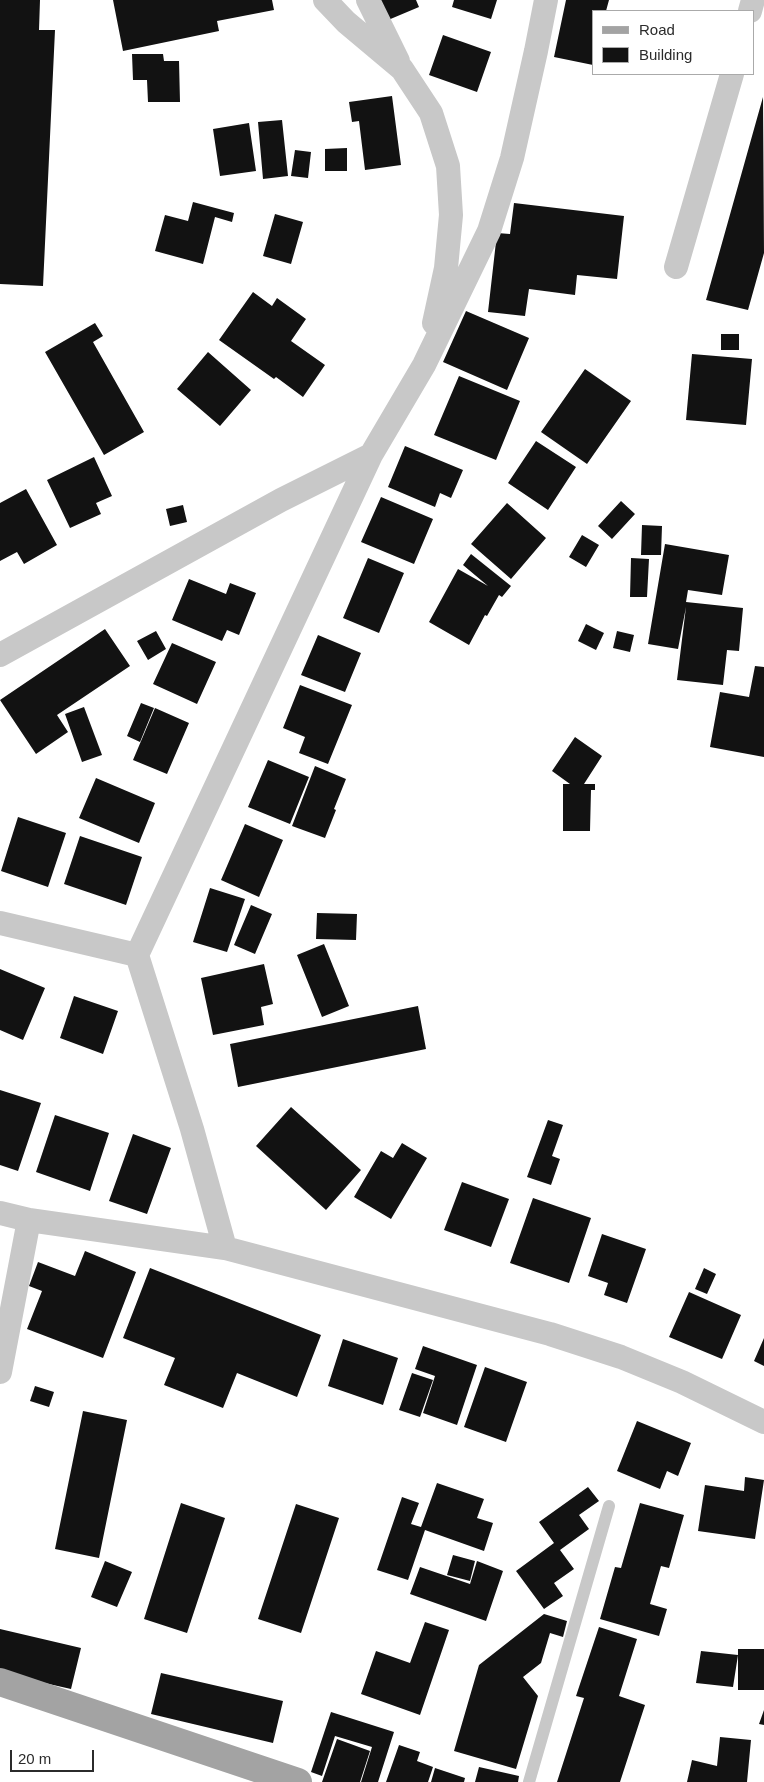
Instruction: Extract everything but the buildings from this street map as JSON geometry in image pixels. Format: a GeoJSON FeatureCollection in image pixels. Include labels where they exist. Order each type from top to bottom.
{"type":"FeatureCollection","features":[{"type":"Feature","properties":{"kind":"main road"},"geometry":{"type":"LineString","coordinates":[[0,1682],[298,1782]]}},
{"type":"Feature","properties":{"kind":"street"},"geometry":{"type":"LineString","coordinates":[[325,0],[346,22],[402,69]]}},
{"type":"Feature","properties":{"kind":"street"},"geometry":{"type":"LineString","coordinates":[[368,0],[402,69],[431,113],[448,166],[451,215],[446,268],[424,366]]}},
{"type":"Feature","properties":{"kind":"street"},"geometry":{"type":"LineString","coordinates":[[225,1248],[192,1129],[137,955],[371,455],[424,366],[489,231],[512,158],[546,0]]}},
{"type":"Feature","properties":{"kind":"street"},"geometry":{"type":"LineString","coordinates":[[676,267],[732,75]]}},
{"type":"Feature","properties":{"kind":"street"},"geometry":{"type":"LineString","coordinates":[[0,656],[281,500],[371,455]]}},
{"type":"Feature","properties":{"kind":"street"},"geometry":{"type":"LineString","coordinates":[[0,923],[137,955]]}},
{"type":"Feature","properties":{"kind":"street"},"geometry":{"type":"LineString","coordinates":[[0,1212],[29,1220],[225,1248],[541,1332],[604,1351],[682,1382],[764,1422]]}},
{"type":"Feature","properties":{"kind":"street"},"geometry":{"type":"LineString","coordinates":[[0,1372],[29,1220]]}},
{"type":"Feature","properties":{"kind":"lane"},"geometry":{"type":"LineString","coordinates":[[529,1782],[609,1506]]}}]}
